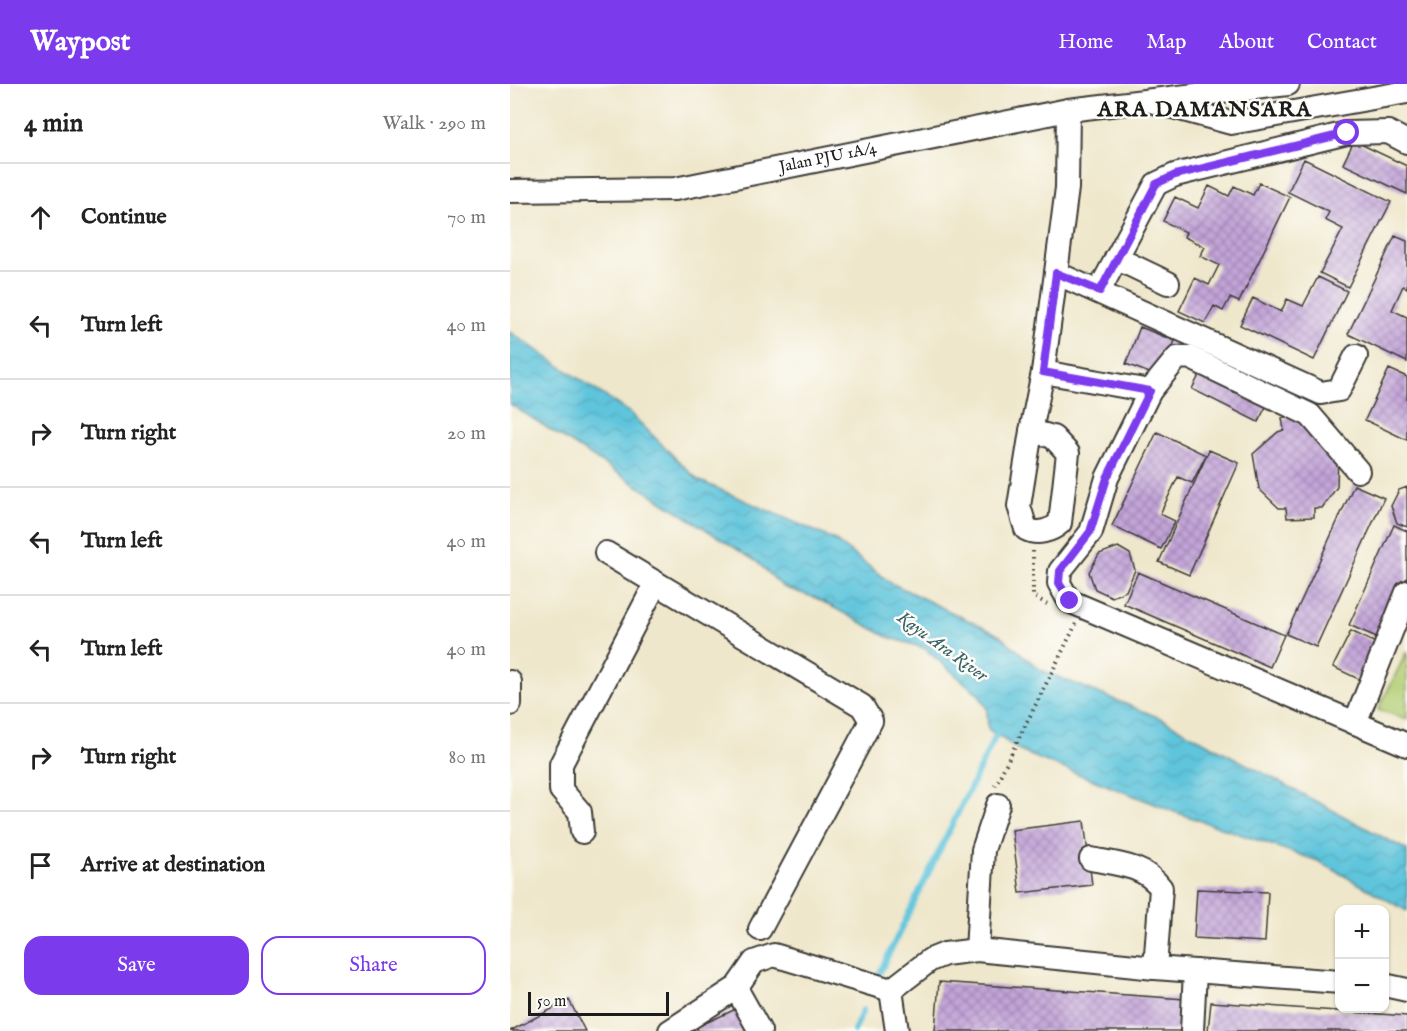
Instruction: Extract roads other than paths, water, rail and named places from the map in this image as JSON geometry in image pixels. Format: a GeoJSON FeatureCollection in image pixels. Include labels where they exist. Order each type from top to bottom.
{"type":"FeatureCollection","features":[{"type":"Feature","properties":{"kind":"street","name":"Jalan PJU 1A/4"},"geometry":{"type":"LineString","coordinates":[[510,191],[675,189],[1151,92],[1288,84]]}},
{"type":"Feature","properties":{"kind":"street","name":"Jalan PJU 1A/4"},"geometry":{"type":"LineString","coordinates":[[1151,92],[1231,123],[1377,90],[1405,89]]}},
{"type":"Feature","properties":{"kind":"street"},"geometry":{"type":"LineString","coordinates":[[1031,431],[1053,437],[1068,453],[1060,523],[1054,528],[1033,533],[1026,529],[1019,506],[1031,431],[1043,372],[1067,188],[1068,110]]}},
{"type":"Feature","properties":{"kind":"street"},"geometry":{"type":"LineString","coordinates":[[1100,291],[1156,184],[1175,175],[1347,133],[1388,132],[1407,142]]}},
{"type":"Feature","properties":{"kind":"street"},"geometry":{"type":"LineString","coordinates":[[1116,258],[1168,283]]}},
{"type":"Feature","properties":{"kind":"street"},"geometry":{"type":"LineString","coordinates":[[1056,273],[1321,393],[1339,390],[1356,356]]}},
{"type":"Feature","properties":{"kind":"street"},"geometry":{"type":"LineString","coordinates":[[1358,471],[1310,415],[1189,357],[1177,358],[1150,391],[1107,478],[1090,532],[1060,571],[1059,583],[1070,601],[1407,745]]}},
{"type":"Feature","properties":{"kind":"street"},"geometry":{"type":"LineString","coordinates":[[1043,372],[1150,391]]}},
{"type":"Feature","properties":{"kind":"street"},"geometry":{"type":"LineString","coordinates":[[606,553],[862,706],[871,721],[760,929]]}},
{"type":"Feature","properties":{"kind":"street"},"geometry":{"type":"LineString","coordinates":[[582,832],[580,812],[561,790],[561,765],[656,583]]}},
{"type":"Feature","properties":{"kind":"street"},"geometry":{"type":"LineString","coordinates":[[1355,723],[1407,592]]}},
{"type":"Feature","properties":{"kind":"street"},"geometry":{"type":"LineString","coordinates":[[510,682],[510,704]]}},
{"type":"Feature","properties":{"kind":"street"},"geometry":{"type":"LineString","coordinates":[[977,950],[983,850],[995,798]]}},
{"type":"Feature","properties":{"kind":"street"},"geometry":{"type":"LineString","coordinates":[[1091,859],[1141,870],[1154,878],[1161,888],[1155,968]]}},
{"type":"Feature","properties":{"kind":"street"},"geometry":{"type":"LineString","coordinates":[[891,990],[930,960],[945,954],[977,950],[1155,968],[1335,982]]}},
{"type":"Feature","properties":{"kind":"street"},"geometry":{"type":"LineString","coordinates":[[670,1031],[736,988],[754,962],[774,955],[891,990]]}},
{"type":"Feature","properties":{"kind":"street"},"geometry":{"type":"LineString","coordinates":[[1191,1031],[1195,971]]}},
{"type":"Feature","properties":{"kind":"street"},"geometry":{"type":"LineString","coordinates":[[1389,986],[1407,990]]}},
{"type":"Feature","properties":{"kind":"street"},"geometry":{"type":"LineString","coordinates":[[736,988],[760,1031]]}},
{"type":"Feature","properties":{"kind":"street"},"geometry":{"type":"LineString","coordinates":[[891,990],[897,1031]]}},
{"type":"Feature","properties":{"kind":"water","name":"Kayu Ara River"},"geometry":{"type":"Polygon","coordinates":[[[510,332],[630,413],[698,480],[833,539],[891,583],[999,635],[1041,670],[1160,718],[1407,850],[1407,911],[1318,861],[1175,812],[1022,752],[988,729],[987,709],[979,695],[924,648],[888,637],[816,598],[783,587],[757,562],[510,404],[510,332]]]}},
{"type":"Feature","properties":{"kind":"waterway"},"geometry":{"type":"LineString","coordinates":[[880,972],[1000,727]]}},
{"type":"Feature","properties":{"kind":"waterway"},"geometry":{"type":"LineString","coordinates":[[854,1031],[863,1010]]}},
{"type":"Feature","properties":{"kind":"district","name":"ARA DAMANSARA"},"geometry":{"type":"Point","coordinates":[1205,110]}}]}
